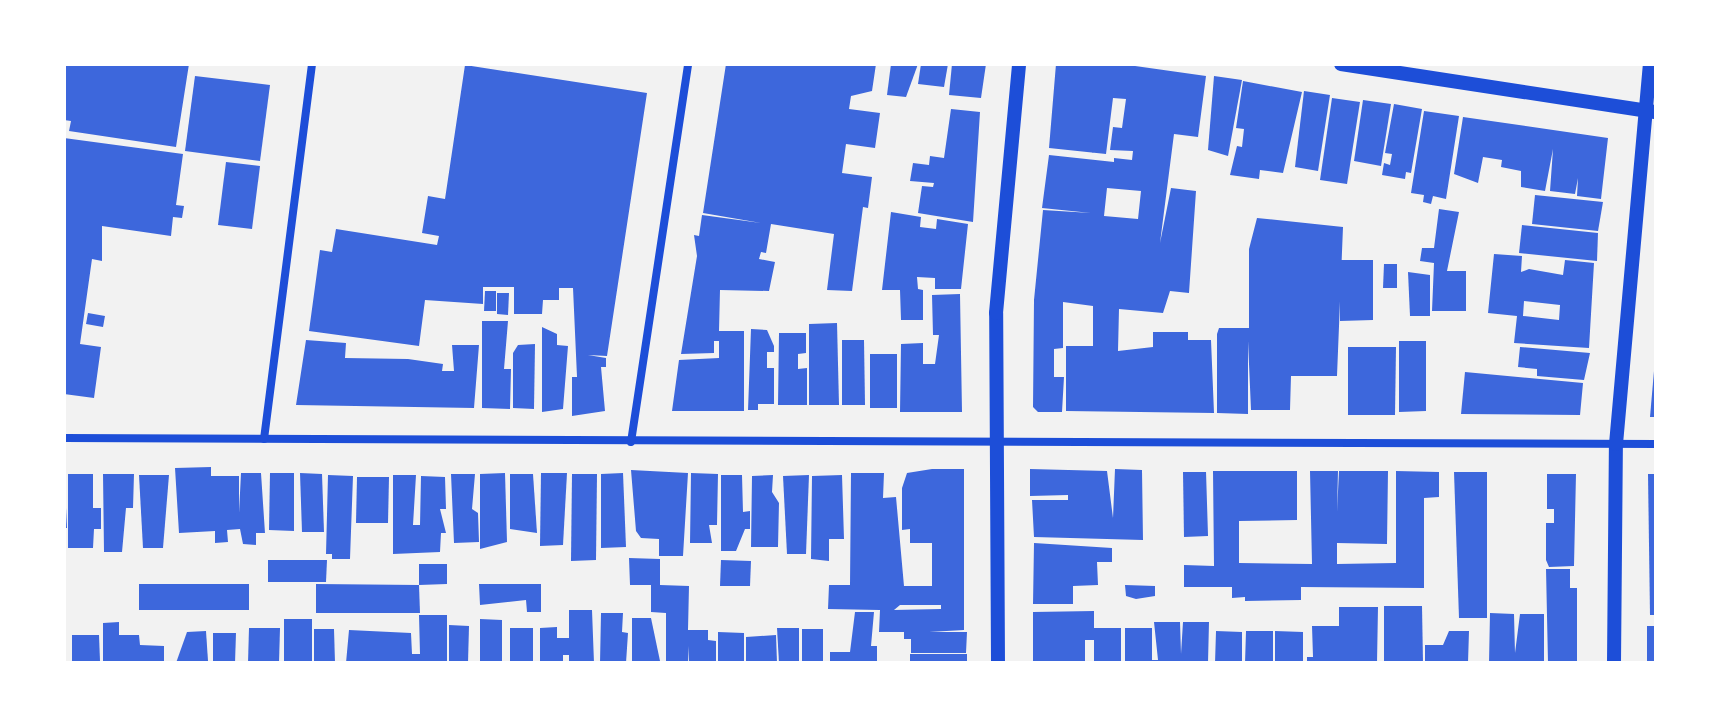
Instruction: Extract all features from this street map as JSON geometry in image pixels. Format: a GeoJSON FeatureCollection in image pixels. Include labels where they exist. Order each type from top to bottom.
{"type":"FeatureCollection","features":[{"type":"Feature","properties":{"kind":"street"},"geometry":{"type":"LineString","coordinates":[[264,439],[312,64]]}},
{"type":"Feature","properties":{"kind":"street"},"geometry":{"type":"LineString","coordinates":[[631,442],[688,64]]}},
{"type":"Feature","properties":{"kind":"street"},"geometry":{"type":"LineString","coordinates":[[998,663],[996,313],[1019,64]]}},
{"type":"Feature","properties":{"kind":"street"},"geometry":{"type":"LineString","coordinates":[[1341,64],[1651,111]]}},
{"type":"Feature","properties":{"kind":"street"},"geometry":{"type":"LineString","coordinates":[[1614,663],[1616,444],[1651,111],[1650,64]]}},
{"type":"Feature","properties":{"kind":"street"},"geometry":{"type":"LineString","coordinates":[[64,438],[1656,444]]}},
{"type":"Feature","properties":{"kind":"building"},"geometry":{"type":"Polygon","coordinates":[[[64,64],[189,64],[176,147],[69,131],[71,121],[64,120],[64,64]]]}},
{"type":"Feature","properties":{"kind":"building"},"geometry":{"type":"Polygon","coordinates":[[[726,64],[876,64],[872,91],[851,96],[849,109],[880,113],[875,148],[846,144],[842,173],[872,177],[868,208],[863,207],[852,291],[827,290],[834,234],[771,224],[766,253],[761,252],[759,259],[775,262],[769,291],[720,290],[719,331],[744,331],[744,411],[672,411],[679,360],[719,358],[719,341],[714,341],[714,353],[681,354],[697,256],[694,235],[699,236],[702,215],[761,223],[703,213],[726,64]]]}},
{"type":"Feature","properties":{"kind":"building"},"geometry":{"type":"Polygon","coordinates":[[[891,64],[918,64],[906,97],[887,95],[891,64]]]}},
{"type":"Feature","properties":{"kind":"building"},"geometry":{"type":"Polygon","coordinates":[[[921,64],[948,64],[944,87],[918,84],[921,64]]]}},
{"type":"Feature","properties":{"kind":"building"},"geometry":{"type":"Polygon","coordinates":[[[952,64],[986,64],[981,98],[949,95],[952,64]]]}},
{"type":"Feature","properties":{"kind":"building"},"geometry":{"type":"Polygon","coordinates":[[[1056,64],[1121,64],[1206,76],[1198,137],[1174,134],[1160,243],[1171,188],[1196,191],[1189,293],[1170,291],[1163,313],[1119,309],[1118,351],[1153,347],[1153,332],[1188,332],[1188,340],[1211,340],[1214,413],[1066,411],[1066,346],[1093,346],[1093,306],[1063,302],[1063,348],[1054,349],[1054,377],[1064,377],[1062,412],[1038,412],[1033,407],[1034,300],[1043,210],[1091,213],[1042,208],[1049,155],[1114,162],[1114,158],[1132,160],[1133,151],[1110,150],[1113,127],[1122,128],[1126,99],[1113,98],[1106,154],[1049,148],[1056,64]],[[1107,188],[1104,216],[1138,219],[1141,191],[1107,188]]]}},
{"type":"Feature","properties":{"kind":"building"},"geometry":{"type":"Polygon","coordinates":[[[465,65],[647,93],[607,356],[588,355],[606,358],[606,367],[601,367],[605,411],[572,416],[572,377],[577,377],[573,288],[559,288],[559,300],[543,300],[542,314],[514,314],[514,287],[483,287],[483,304],[425,300],[419,346],[309,331],[320,250],[332,252],[336,229],[437,245],[439,236],[422,233],[428,196],[445,199],[465,65]]]}},
{"type":"Feature","properties":{"kind":"building"},"geometry":{"type":"Polygon","coordinates":[[[195,76],[270,85],[260,161],[185,151],[195,76]]]}},
{"type":"Feature","properties":{"kind":"building"},"geometry":{"type":"Polygon","coordinates":[[[1214,76],[1242,80],[1228,156],[1208,150],[1214,76]]]}},
{"type":"Feature","properties":{"kind":"building"},"geometry":{"type":"Polygon","coordinates":[[[1243,81],[1302,92],[1283,173],[1260,170],[1259,179],[1230,175],[1237,146],[1242,147],[1244,129],[1236,128],[1243,81]]]}},
{"type":"Feature","properties":{"kind":"building"},"geometry":{"type":"Polygon","coordinates":[[[1304,91],[1330,95],[1318,171],[1295,167],[1304,91]]]}},
{"type":"Feature","properties":{"kind":"building"},"geometry":{"type":"Polygon","coordinates":[[[1332,98],[1360,102],[1347,184],[1320,180],[1332,98]]]}},
{"type":"Feature","properties":{"kind":"building"},"geometry":{"type":"Polygon","coordinates":[[[1363,100],[1391,104],[1381,166],[1354,161],[1363,100]]]}},
{"type":"Feature","properties":{"kind":"building"},"geometry":{"type":"Polygon","coordinates":[[[1394,104],[1422,109],[1411,173],[1406,172],[1405,179],[1382,175],[1384,163],[1390,165],[1392,154],[1385,153],[1394,104]]]}},
{"type":"Feature","properties":{"kind":"building"},"geometry":{"type":"Polygon","coordinates":[[[951,109],[980,112],[973,222],[918,213],[922,186],[933,187],[934,183],[910,181],[913,163],[929,165],[930,156],[944,158],[951,109]]]}},
{"type":"Feature","properties":{"kind":"building"},"geometry":{"type":"Polygon","coordinates":[[[1424,111],[1459,116],[1446,199],[1433,196],[1431,204],[1423,202],[1424,195],[1411,193],[1424,111]]]}},
{"type":"Feature","properties":{"kind":"building"},"geometry":{"type":"Polygon","coordinates":[[[1463,117],[1608,138],[1601,199],[1577,196],[1578,178],[1575,194],[1550,191],[1553,149],[1545,191],[1521,187],[1521,171],[1501,167],[1502,160],[1483,157],[1478,183],[1454,174],[1463,117]]]}},
{"type":"Feature","properties":{"kind":"building"},"geometry":{"type":"Polygon","coordinates":[[[64,138],[183,154],[176,205],[184,206],[182,218],[173,217],[171,236],[102,226],[102,261],[92,259],[80,344],[101,347],[94,398],[64,394],[64,138]]]}},
{"type":"Feature","properties":{"kind":"building"},"geometry":{"type":"Polygon","coordinates":[[[226,162],[260,166],[252,229],[218,225],[226,162]]]}},
{"type":"Feature","properties":{"kind":"building"},"geometry":{"type":"Polygon","coordinates":[[[1535,195],[1603,202],[1598,231],[1532,224],[1535,195]]]}},
{"type":"Feature","properties":{"kind":"building"},"geometry":{"type":"Polygon","coordinates":[[[1439,209],[1459,212],[1447,271],[1466,271],[1466,311],[1432,311],[1434,263],[1420,261],[1422,248],[1434,248],[1439,209]]]}},
{"type":"Feature","properties":{"kind":"building"},"geometry":{"type":"Polygon","coordinates":[[[891,212],[921,217],[920,227],[936,229],[937,219],[968,224],[961,289],[935,289],[935,278],[917,277],[918,289],[923,290],[923,320],[901,320],[900,290],[882,290],[891,212]]]}},
{"type":"Feature","properties":{"kind":"building"},"geometry":{"type":"Polygon","coordinates":[[[1257,218],[1343,227],[1337,376],[1291,376],[1290,410],[1251,410],[1248,341],[1248,414],[1217,413],[1217,334],[1219,328],[1249,328],[1249,249],[1257,218]]]}},
{"type":"Feature","properties":{"kind":"building"},"geometry":{"type":"Polygon","coordinates":[[[1522,225],[1598,233],[1597,261],[1519,253],[1522,225]]]}},
{"type":"Feature","properties":{"kind":"building"},"geometry":{"type":"Polygon","coordinates":[[[1494,254],[1522,256],[1521,272],[1529,269],[1563,275],[1565,260],[1594,263],[1589,348],[1514,343],[1517,316],[1488,313],[1494,254]],[[1524,301],[1523,316],[1559,320],[1560,305],[1524,301]]]}},
{"type":"Feature","properties":{"kind":"building"},"geometry":{"type":"Polygon","coordinates":[[[1340,260],[1373,260],[1373,320],[1340,321],[1340,260]]]}},
{"type":"Feature","properties":{"kind":"building"},"geometry":{"type":"Polygon","coordinates":[[[1384,264],[1397,264],[1397,288],[1383,288],[1384,264]]]}},
{"type":"Feature","properties":{"kind":"building"},"geometry":{"type":"Polygon","coordinates":[[[1408,272],[1430,275],[1430,316],[1410,316],[1408,272]]]}},
{"type":"Feature","properties":{"kind":"building"},"geometry":{"type":"Polygon","coordinates":[[[485,291],[496,291],[496,311],[484,311],[485,291]]]}},
{"type":"Feature","properties":{"kind":"building"},"geometry":{"type":"Polygon","coordinates":[[[497,293],[509,293],[508,315],[497,314],[497,293]]]}},
{"type":"Feature","properties":{"kind":"building"},"geometry":{"type":"Polygon","coordinates":[[[960,294],[962,412],[900,412],[901,344],[923,343],[923,364],[935,364],[939,335],[933,335],[932,295],[960,294]]]}},
{"type":"Feature","properties":{"kind":"building"},"geometry":{"type":"Polygon","coordinates":[[[88,313],[105,316],[103,327],[86,324],[88,313]]]}},
{"type":"Feature","properties":{"kind":"building"},"geometry":{"type":"Polygon","coordinates":[[[482,321],[508,321],[504,369],[511,369],[510,409],[482,408],[482,321]]]}},
{"type":"Feature","properties":{"kind":"building"},"geometry":{"type":"Polygon","coordinates":[[[837,323],[839,405],[809,405],[809,324],[837,323]]]}},
{"type":"Feature","properties":{"kind":"building"},"geometry":{"type":"Polygon","coordinates":[[[542,327],[557,334],[557,345],[568,346],[563,409],[542,412],[542,327]]]}},
{"type":"Feature","properties":{"kind":"building"},"geometry":{"type":"Polygon","coordinates":[[[751,329],[767,330],[774,346],[774,352],[767,352],[767,368],[774,368],[774,404],[758,404],[758,410],[748,410],[751,329]]]}},
{"type":"Feature","properties":{"kind":"building"},"geometry":{"type":"Polygon","coordinates":[[[779,333],[806,333],[806,353],[798,354],[798,369],[807,368],[807,405],[778,405],[779,333]]]}},
{"type":"Feature","properties":{"kind":"building"},"geometry":{"type":"Polygon","coordinates":[[[306,340],[346,343],[345,358],[408,359],[443,364],[442,371],[454,371],[452,345],[479,345],[474,408],[296,405],[306,340]]]}},
{"type":"Feature","properties":{"kind":"building"},"geometry":{"type":"Polygon","coordinates":[[[842,340],[864,340],[865,405],[842,405],[842,340]]]}},
{"type":"Feature","properties":{"kind":"building"},"geometry":{"type":"Polygon","coordinates":[[[1399,341],[1426,341],[1426,411],[1399,412],[1399,341]]]}},
{"type":"Feature","properties":{"kind":"building"},"geometry":{"type":"Polygon","coordinates":[[[535,344],[534,409],[513,408],[513,353],[518,345],[535,344]]]}},
{"type":"Feature","properties":{"kind":"building"},"geometry":{"type":"Polygon","coordinates":[[[1348,347],[1396,347],[1395,415],[1348,415],[1348,347]]]}},
{"type":"Feature","properties":{"kind":"building"},"geometry":{"type":"Polygon","coordinates":[[[1520,347],[1590,353],[1584,380],[1537,376],[1537,369],[1518,367],[1520,347]]]}},
{"type":"Feature","properties":{"kind":"building"},"geometry":{"type":"Polygon","coordinates":[[[870,354],[897,354],[897,408],[870,408],[870,354]]]}},
{"type":"Feature","properties":{"kind":"building"},"geometry":{"type":"Polygon","coordinates":[[[1654,371],[1656,417],[1650,417],[1654,371]]]}},
{"type":"Feature","properties":{"kind":"building"},"geometry":{"type":"Polygon","coordinates":[[[1465,372],[1583,383],[1580,415],[1461,414],[1465,372]]]}},
{"type":"Feature","properties":{"kind":"building"},"geometry":{"type":"Polygon","coordinates":[[[64,467],[67,528],[64,528],[64,467]]]}},
{"type":"Feature","properties":{"kind":"building"},"geometry":{"type":"Polygon","coordinates":[[[211,467],[211,476],[239,476],[239,513],[241,473],[261,473],[265,533],[256,533],[256,545],[243,544],[240,529],[227,530],[228,542],[215,543],[215,531],[179,533],[175,468],[211,467]]]}},
{"type":"Feature","properties":{"kind":"building"},"geometry":{"type":"Polygon","coordinates":[[[964,469],[964,630],[929,632],[967,632],[966,653],[911,653],[911,639],[904,639],[904,632],[879,632],[880,610],[828,609],[829,585],[850,585],[851,473],[884,473],[883,498],[896,497],[904,586],[932,586],[932,543],[910,543],[910,529],[902,530],[902,488],[907,473],[964,469]],[[900,605],[894,610],[941,609],[941,605],[900,605]]]}},
{"type":"Feature","properties":{"kind":"building"},"geometry":{"type":"Polygon","coordinates":[[[1030,469],[1107,471],[1113,518],[1115,469],[1142,470],[1143,540],[1034,537],[1032,500],[1068,500],[1068,495],[1030,496],[1030,469]]]}},
{"type":"Feature","properties":{"kind":"building"},"geometry":{"type":"Polygon","coordinates":[[[631,470],[688,473],[683,556],[659,556],[659,539],[641,538],[636,531],[631,470]]]}},
{"type":"Feature","properties":{"kind":"building"},"geometry":{"type":"Polygon","coordinates":[[[1213,471],[1297,471],[1297,520],[1239,521],[1239,563],[1312,564],[1310,471],[1338,471],[1337,512],[1339,471],[1388,471],[1387,544],[1337,543],[1337,564],[1396,563],[1396,471],[1439,472],[1439,497],[1424,498],[1424,588],[1301,587],[1301,600],[1245,601],[1245,597],[1232,598],[1232,587],[1184,587],[1184,565],[1214,566],[1213,471]]]}},
{"type":"Feature","properties":{"kind":"building"},"geometry":{"type":"Polygon","coordinates":[[[1183,472],[1206,472],[1208,536],[1184,537],[1183,472]]]}},
{"type":"Feature","properties":{"kind":"building"},"geometry":{"type":"Polygon","coordinates":[[[1454,472],[1487,472],[1487,618],[1459,618],[1454,472]]]}},
{"type":"Feature","properties":{"kind":"building"},"geometry":{"type":"Polygon","coordinates":[[[270,473],[294,473],[294,531],[269,530],[270,473]]]}},
{"type":"Feature","properties":{"kind":"building"},"geometry":{"type":"Polygon","coordinates":[[[300,473],[322,474],[324,532],[302,532],[300,473]]]}},
{"type":"Feature","properties":{"kind":"building"},"geometry":{"type":"Polygon","coordinates":[[[505,473],[507,542],[480,549],[480,474],[505,473]]]}},
{"type":"Feature","properties":{"kind":"building"},"geometry":{"type":"Polygon","coordinates":[[[541,473],[567,473],[563,545],[540,546],[541,473]]]}},
{"type":"Feature","properties":{"kind":"building"},"geometry":{"type":"Polygon","coordinates":[[[623,473],[626,547],[601,548],[601,474],[623,473]]]}},
{"type":"Feature","properties":{"kind":"building"},"geometry":{"type":"Polygon","coordinates":[[[691,473],[718,474],[717,525],[709,525],[712,543],[690,543],[691,473]]]}},
{"type":"Feature","properties":{"kind":"building"},"geometry":{"type":"Polygon","coordinates":[[[68,474],[93,474],[93,508],[101,508],[101,529],[94,529],[93,548],[68,548],[68,474]]]}},
{"type":"Feature","properties":{"kind":"building"},"geometry":{"type":"Polygon","coordinates":[[[103,474],[134,474],[133,508],[126,508],[122,552],[104,552],[103,474]]]}},
{"type":"Feature","properties":{"kind":"building"},"geometry":{"type":"Polygon","coordinates":[[[451,474],[475,474],[472,509],[478,513],[479,542],[454,543],[451,474]]]}},
{"type":"Feature","properties":{"kind":"building"},"geometry":{"type":"Polygon","coordinates":[[[510,474],[533,474],[537,533],[510,529],[510,474]]]}},
{"type":"Feature","properties":{"kind":"building"},"geometry":{"type":"Polygon","coordinates":[[[572,474],[597,474],[596,560],[571,561],[572,474]]]}},
{"type":"Feature","properties":{"kind":"building"},"geometry":{"type":"Polygon","coordinates":[[[1547,474],[1576,474],[1574,566],[1549,567],[1546,560],[1546,523],[1554,523],[1554,509],[1547,509],[1547,474]]]}},
{"type":"Feature","properties":{"kind":"building"},"geometry":{"type":"Polygon","coordinates":[[[1648,474],[1656,474],[1656,615],[1650,615],[1648,474]]]}},
{"type":"Feature","properties":{"kind":"building"},"geometry":{"type":"Polygon","coordinates":[[[139,475],[169,475],[163,548],[143,548],[139,475]]]}},
{"type":"Feature","properties":{"kind":"building"},"geometry":{"type":"Polygon","coordinates":[[[328,475],[353,476],[350,559],[332,559],[332,554],[326,554],[328,475]]]}},
{"type":"Feature","properties":{"kind":"building"},"geometry":{"type":"Polygon","coordinates":[[[393,475],[416,475],[413,525],[420,525],[421,476],[445,477],[446,509],[440,509],[446,533],[441,533],[440,552],[393,554],[393,475]]]}},
{"type":"Feature","properties":{"kind":"building"},"geometry":{"type":"Polygon","coordinates":[[[721,475],[742,475],[743,512],[750,511],[750,529],[745,529],[736,551],[721,551],[721,475]]]}},
{"type":"Feature","properties":{"kind":"building"},"geometry":{"type":"Polygon","coordinates":[[[773,475],[772,492],[779,503],[778,547],[751,547],[752,476],[773,475]]]}},
{"type":"Feature","properties":{"kind":"building"},"geometry":{"type":"Polygon","coordinates":[[[809,475],[806,554],[787,554],[783,476],[809,475]]]}},
{"type":"Feature","properties":{"kind":"building"},"geometry":{"type":"Polygon","coordinates":[[[842,475],[844,539],[829,539],[829,561],[811,559],[812,476],[842,475]]]}},
{"type":"Feature","properties":{"kind":"building"},"geometry":{"type":"Polygon","coordinates":[[[357,477],[389,477],[388,523],[356,523],[357,477]]]}},
{"type":"Feature","properties":{"kind":"building"},"geometry":{"type":"Polygon","coordinates":[[[1034,543],[1112,548],[1112,562],[1097,562],[1098,585],[1073,586],[1073,604],[1033,604],[1034,543]]]}},
{"type":"Feature","properties":{"kind":"building"},"geometry":{"type":"Polygon","coordinates":[[[629,558],[660,559],[660,585],[689,586],[688,630],[708,630],[708,640],[716,641],[716,663],[689,663],[689,646],[688,663],[666,663],[666,613],[651,612],[651,585],[630,585],[629,558]]]}},
{"type":"Feature","properties":{"kind":"building"},"geometry":{"type":"Polygon","coordinates":[[[268,560],[327,560],[326,582],[268,582],[268,560]]]}},
{"type":"Feature","properties":{"kind":"building"},"geometry":{"type":"Polygon","coordinates":[[[721,560],[751,561],[750,586],[720,586],[721,560]]]}},
{"type":"Feature","properties":{"kind":"building"},"geometry":{"type":"Polygon","coordinates":[[[419,564],[447,564],[447,584],[419,585],[419,564]]]}},
{"type":"Feature","properties":{"kind":"building"},"geometry":{"type":"Polygon","coordinates":[[[1546,569],[1570,569],[1570,588],[1577,588],[1577,663],[1548,663],[1546,569]]]}},
{"type":"Feature","properties":{"kind":"building"},"geometry":{"type":"Polygon","coordinates":[[[139,584],[249,584],[249,610],[139,610],[139,584]]]}},
{"type":"Feature","properties":{"kind":"building"},"geometry":{"type":"Polygon","coordinates":[[[316,584],[419,585],[420,613],[316,613],[316,584]]]}},
{"type":"Feature","properties":{"kind":"building"},"geometry":{"type":"Polygon","coordinates":[[[479,584],[541,584],[541,612],[527,612],[526,600],[480,605],[479,584]]]}},
{"type":"Feature","properties":{"kind":"building"},"geometry":{"type":"Polygon","coordinates":[[[1125,585],[1155,586],[1155,596],[1136,599],[1126,596],[1125,585]]]}},
{"type":"Feature","properties":{"kind":"building"},"geometry":{"type":"Polygon","coordinates":[[[1384,606],[1422,606],[1423,663],[1384,663],[1384,606]]]}},
{"type":"Feature","properties":{"kind":"building"},"geometry":{"type":"Polygon","coordinates":[[[1339,607],[1378,607],[1377,663],[1307,663],[1307,657],[1313,657],[1312,626],[1339,626],[1339,607]]]}},
{"type":"Feature","properties":{"kind":"building"},"geometry":{"type":"Polygon","coordinates":[[[569,610],[592,610],[594,663],[569,663],[569,655],[563,655],[563,663],[540,663],[540,628],[557,627],[557,638],[569,638],[569,610]]]}},
{"type":"Feature","properties":{"kind":"building"},"geometry":{"type":"Polygon","coordinates":[[[1094,611],[1094,628],[1121,628],[1121,663],[1094,663],[1094,640],[1085,640],[1085,663],[1033,663],[1033,612],[1094,611]]]}},
{"type":"Feature","properties":{"kind":"building"},"geometry":{"type":"Polygon","coordinates":[[[855,612],[874,612],[871,646],[877,646],[877,663],[830,663],[830,652],[850,652],[855,612]]]}},
{"type":"Feature","properties":{"kind":"building"},"geometry":{"type":"Polygon","coordinates":[[[601,613],[623,613],[622,632],[628,633],[626,663],[600,663],[601,613]]]}},
{"type":"Feature","properties":{"kind":"building"},"geometry":{"type":"Polygon","coordinates":[[[1490,613],[1514,614],[1515,653],[1520,614],[1544,614],[1544,663],[1489,663],[1490,613]]]}},
{"type":"Feature","properties":{"kind":"building"},"geometry":{"type":"Polygon","coordinates":[[[419,615],[447,615],[447,663],[346,663],[349,630],[411,633],[412,654],[420,654],[419,615]]]}},
{"type":"Feature","properties":{"kind":"building"},"geometry":{"type":"Polygon","coordinates":[[[632,618],[651,618],[660,661],[632,663],[632,618]]]}},
{"type":"Feature","properties":{"kind":"building"},"geometry":{"type":"Polygon","coordinates":[[[284,619],[312,619],[312,663],[284,663],[284,619]]]}},
{"type":"Feature","properties":{"kind":"building"},"geometry":{"type":"Polygon","coordinates":[[[480,619],[502,620],[502,663],[480,663],[480,619]]]}},
{"type":"Feature","properties":{"kind":"building"},"geometry":{"type":"Polygon","coordinates":[[[119,622],[119,635],[139,635],[140,645],[164,646],[164,663],[103,663],[103,623],[119,622]]]}},
{"type":"Feature","properties":{"kind":"building"},"geometry":{"type":"Polygon","coordinates":[[[1154,622],[1180,622],[1181,654],[1183,622],[1209,622],[1208,663],[1125,663],[1125,628],[1152,628],[1152,660],[1158,660],[1154,622]]]}},
{"type":"Feature","properties":{"kind":"building"},"geometry":{"type":"Polygon","coordinates":[[[449,625],[469,626],[468,663],[449,663],[449,625]]]}},
{"type":"Feature","properties":{"kind":"building"},"geometry":{"type":"Polygon","coordinates":[[[1647,626],[1656,626],[1656,663],[1647,663],[1647,626]]]}},
{"type":"Feature","properties":{"kind":"building"},"geometry":{"type":"Polygon","coordinates":[[[249,628],[280,628],[279,663],[248,663],[249,628]]]}},
{"type":"Feature","properties":{"kind":"building"},"geometry":{"type":"Polygon","coordinates":[[[510,628],[533,628],[533,663],[510,663],[510,628]]]}},
{"type":"Feature","properties":{"kind":"building"},"geometry":{"type":"Polygon","coordinates":[[[777,628],[799,628],[799,663],[779,663],[777,628]]]}},
{"type":"Feature","properties":{"kind":"building"},"geometry":{"type":"Polygon","coordinates":[[[314,629],[334,629],[335,663],[314,663],[314,629]]]}},
{"type":"Feature","properties":{"kind":"building"},"geometry":{"type":"Polygon","coordinates":[[[802,629],[823,629],[823,663],[802,663],[802,629]]]}},
{"type":"Feature","properties":{"kind":"building"},"geometry":{"type":"Polygon","coordinates":[[[206,631],[208,661],[176,663],[187,632],[206,631]]]}},
{"type":"Feature","properties":{"kind":"building"},"geometry":{"type":"Polygon","coordinates":[[[1216,631],[1242,632],[1242,663],[1215,663],[1216,631]]]}},
{"type":"Feature","properties":{"kind":"building"},"geometry":{"type":"Polygon","coordinates":[[[1246,631],[1273,631],[1273,663],[1245,663],[1246,631]]]}},
{"type":"Feature","properties":{"kind":"building"},"geometry":{"type":"Polygon","coordinates":[[[1275,631],[1303,632],[1303,663],[1275,663],[1275,631]]]}},
{"type":"Feature","properties":{"kind":"building"},"geometry":{"type":"Polygon","coordinates":[[[1449,631],[1469,631],[1468,663],[1425,663],[1425,645],[1443,645],[1449,631]]]}},
{"type":"Feature","properties":{"kind":"building"},"geometry":{"type":"Polygon","coordinates":[[[718,632],[744,633],[744,663],[718,663],[718,632]]]}},
{"type":"Feature","properties":{"kind":"building"},"geometry":{"type":"Polygon","coordinates":[[[213,633],[236,633],[235,663],[213,663],[213,633]]]}},
{"type":"Feature","properties":{"kind":"building"},"geometry":{"type":"Polygon","coordinates":[[[72,635],[99,635],[100,661],[72,663],[72,635]]]}},
{"type":"Feature","properties":{"kind":"building"},"geometry":{"type":"Polygon","coordinates":[[[776,635],[777,663],[746,663],[746,637],[776,635]]]}},
{"type":"Feature","properties":{"kind":"building"},"geometry":{"type":"Polygon","coordinates":[[[910,654],[967,654],[967,662],[910,663],[910,654]]]}}]}
